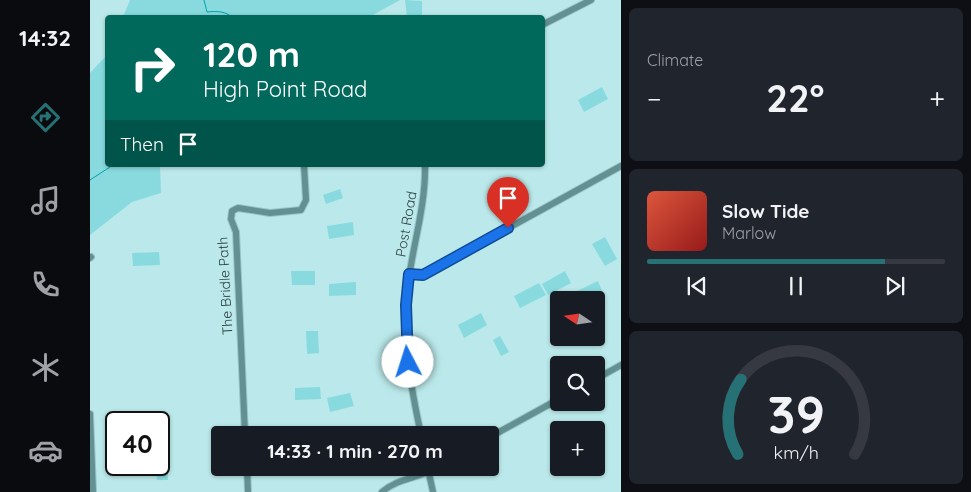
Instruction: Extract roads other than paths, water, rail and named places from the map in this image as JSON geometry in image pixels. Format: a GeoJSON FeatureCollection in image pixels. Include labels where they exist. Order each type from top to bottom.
{"type":"FeatureCollection","features":[{"type":"Feature","properties":{"kind":"street"},"geometry":{"type":"LineString","coordinates":[[545,23],[591,0]]}},
{"type":"Feature","properties":{"kind":"street"},"geometry":{"type":"LineString","coordinates":[[411,274],[416,276],[423,275],[621,166]]}},
{"type":"Feature","properties":{"kind":"street","name":"The Bridle Path"},"geometry":{"type":"LineString","coordinates":[[245,426],[236,232],[231,219],[232,211],[245,208],[270,213],[298,212],[304,208],[306,200],[304,167]]}},
{"type":"Feature","properties":{"kind":"street","name":"Post Road"},"geometry":{"type":"LineString","coordinates":[[419,426],[409,377],[406,342],[406,305],[422,214],[426,167]]}},
{"type":"Feature","properties":{"kind":"street"},"geometry":{"type":"LineString","coordinates":[[605,374],[621,366]]}},
{"type":"Feature","properties":{"kind":"street"},"geometry":{"type":"LineString","coordinates":[[499,432],[550,404]]}},
{"type":"Feature","properties":{"kind":"street"},"geometry":{"type":"LineString","coordinates":[[90,414],[94,492]]}},
{"type":"Feature","properties":{"kind":"street"},"geometry":{"type":"LineString","coordinates":[[247,476],[248,492]]}},
{"type":"Feature","properties":{"kind":"street"},"geometry":{"type":"LineString","coordinates":[[382,492],[400,481],[420,476]]}},
{"type":"Feature","properties":{"kind":"street"},"geometry":{"type":"LineString","coordinates":[[432,476],[433,492]]}},
{"type":"Feature","properties":{"kind":"waterway"},"geometry":{"type":"LineString","coordinates":[[204,0],[207,12],[221,12],[228,15]]}},
{"type":"Feature","properties":{"kind":"waterway"},"geometry":{"type":"LineString","coordinates":[[90,180],[110,167]]}}]}
